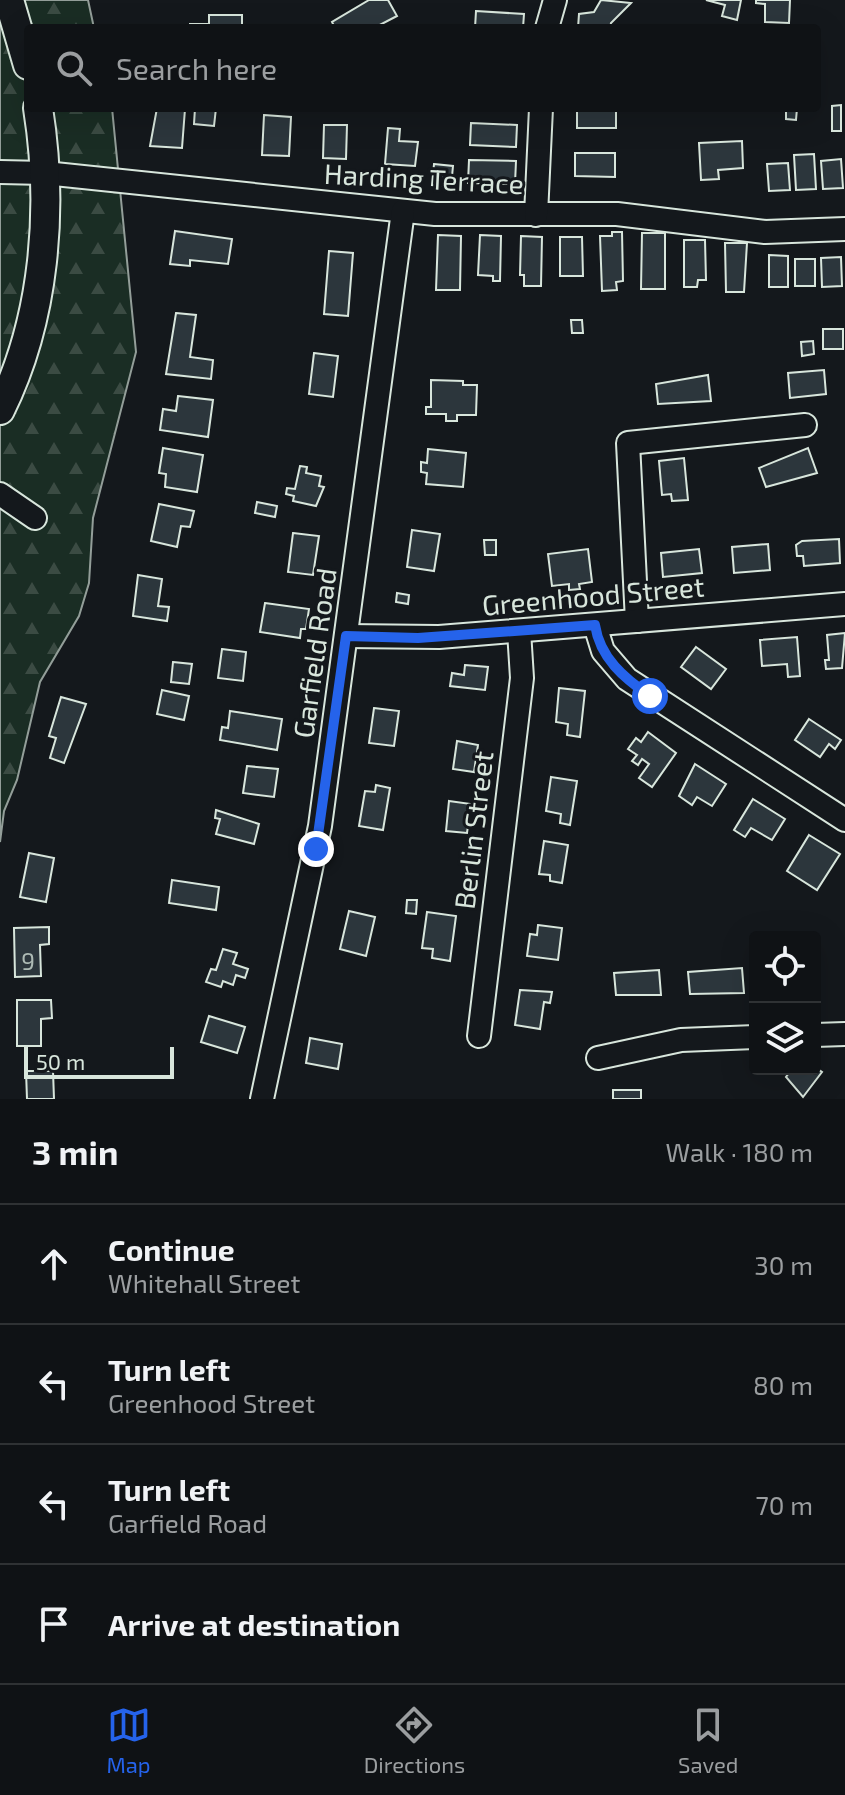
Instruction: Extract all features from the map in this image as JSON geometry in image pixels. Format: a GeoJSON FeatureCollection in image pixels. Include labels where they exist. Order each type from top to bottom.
{"type":"FeatureCollection","features":[{"type":"Feature","properties":{"kind":"main road"},"geometry":{"type":"LineString","coordinates":[[9,0],[24,51]]}},
{"type":"Feature","properties":{"kind":"main road"},"geometry":{"type":"LineString","coordinates":[[0,410],[24,346],[38,288],[44,232],[45,173],[38,112]]}},
{"type":"Feature","properties":{"kind":"street"},"geometry":{"type":"LineString","coordinates":[[548,24],[555,0]]}},
{"type":"Feature","properties":{"kind":"street"},"geometry":{"type":"LineString","coordinates":[[536,215],[541,112]]}},
{"type":"Feature","properties":{"kind":"street","name":"Harding Terrace"},"geometry":{"type":"LineString","coordinates":[[0,172],[45,173],[403,211],[617,214],[765,232],[845,229]]}},
{"type":"Feature","properties":{"kind":"street","name":"Garfield Road"},"geometry":{"type":"LineString","coordinates":[[262,1099],[313,870],[403,211]]}},
{"type":"Feature","properties":{"kind":"street"},"geometry":{"type":"LineString","coordinates":[[637,621],[628,443],[805,425]]}},
{"type":"Feature","properties":{"kind":"street"},"geometry":{"type":"LineString","coordinates":[[0,494],[35,518]]}},
{"type":"Feature","properties":{"kind":"street","name":"Greenhood Street"},"geometry":{"type":"LineString","coordinates":[[346,636],[418,638],[845,604]]}},
{"type":"Feature","properties":{"kind":"street"},"geometry":{"type":"LineString","coordinates":[[595,625],[603,651],[627,679],[845,820]]}},
{"type":"Feature","properties":{"kind":"street","name":"Berlin Street"},"geometry":{"type":"LineString","coordinates":[[479,1036],[522,678],[519,631]]}},
{"type":"Feature","properties":{"kind":"street"},"geometry":{"type":"LineString","coordinates":[[821,1035],[845,1034]]}},
{"type":"Feature","properties":{"kind":"street"},"geometry":{"type":"LineString","coordinates":[[598,1058],[681,1040],[749,1037]]}},
{"type":"Feature","properties":{"kind":"green space"},"geometry":{"type":"Polygon","coordinates":[[[0,0],[88,0],[93,24],[24,24],[24,112],[112,112],[136,352],[93,518],[89,583],[79,616],[40,682],[17,780],[4,811],[0,842],[0,0]]]}},
{"type":"Feature","properties":{"kind":"building"},"geometry":{"type":"Polygon","coordinates":[[[369,0],[388,0],[397,16],[382,24],[332,22],[369,0]]]}},
{"type":"Feature","properties":{"kind":"building"},"geometry":{"type":"Polygon","coordinates":[[[601,0],[631,3],[611,24],[578,24],[579,14],[594,12],[601,0]]]}},
{"type":"Feature","properties":{"kind":"building"},"geometry":{"type":"Polygon","coordinates":[[[706,0],[741,0],[737,20],[722,16],[725,5],[706,0]]]}},
{"type":"Feature","properties":{"kind":"building"},"geometry":{"type":"Polygon","coordinates":[[[756,0],[790,0],[789,23],[765,22],[765,4],[756,3],[756,0]]]}},
{"type":"Feature","properties":{"kind":"building"},"geometry":{"type":"Polygon","coordinates":[[[476,11],[524,14],[523,24],[475,24],[476,11]]]}},
{"type":"Feature","properties":{"kind":"building"},"geometry":{"type":"Polygon","coordinates":[[[209,15],[242,15],[242,24],[209,24],[209,15]]]}},
{"type":"Feature","properties":{"kind":"building"},"geometry":{"type":"Polygon","coordinates":[[[841,105],[841,131],[832,131],[832,106],[841,105]]]}},
{"type":"Feature","properties":{"kind":"building"},"geometry":{"type":"Polygon","coordinates":[[[156,112],[185,112],[182,148],[150,146],[156,112]]]}},
{"type":"Feature","properties":{"kind":"building"},"geometry":{"type":"Polygon","coordinates":[[[195,112],[216,112],[214,126],[194,124],[195,112]]]}},
{"type":"Feature","properties":{"kind":"building"},"geometry":{"type":"Polygon","coordinates":[[[577,112],[616,112],[616,128],[577,128],[577,112]]]}},
{"type":"Feature","properties":{"kind":"building"},"geometry":{"type":"Polygon","coordinates":[[[786,112],[797,112],[796,120],[786,119],[786,112]]]}},
{"type":"Feature","properties":{"kind":"building"},"geometry":{"type":"Polygon","coordinates":[[[264,115],[291,117],[289,156],[262,155],[264,115]]]}},
{"type":"Feature","properties":{"kind":"building"},"geometry":{"type":"Polygon","coordinates":[[[471,123],[517,125],[516,147],[470,145],[471,123]]]}},
{"type":"Feature","properties":{"kind":"building"},"geometry":{"type":"Polygon","coordinates":[[[324,125],[347,125],[346,159],[323,158],[324,125]]]}},
{"type":"Feature","properties":{"kind":"building"},"geometry":{"type":"Polygon","coordinates":[[[388,128],[400,129],[399,141],[418,142],[415,166],[385,164],[388,128]]]}},
{"type":"Feature","properties":{"kind":"building"},"geometry":{"type":"Polygon","coordinates":[[[742,141],[743,168],[718,170],[719,179],[701,180],[699,143],[742,141]]]}},
{"type":"Feature","properties":{"kind":"building"},"geometry":{"type":"Polygon","coordinates":[[[575,153],[615,153],[615,177],[575,176],[575,153]]]}},
{"type":"Feature","properties":{"kind":"building"},"geometry":{"type":"Polygon","coordinates":[[[814,154],[816,189],[796,190],[794,155],[814,154]]]}},
{"type":"Feature","properties":{"kind":"building"},"geometry":{"type":"Polygon","coordinates":[[[841,159],[843,188],[823,189],[821,161],[841,159]]]}},
{"type":"Feature","properties":{"kind":"building"},"geometry":{"type":"Polygon","coordinates":[[[469,160],[516,161],[515,184],[468,183],[469,160]]]}},
{"type":"Feature","properties":{"kind":"building"},"geometry":{"type":"Polygon","coordinates":[[[788,163],[790,190],[769,191],[767,164],[788,163]]]}},
{"type":"Feature","properties":{"kind":"building"},"geometry":{"type":"Polygon","coordinates":[[[434,164],[453,166],[451,187],[432,185],[434,164]]]}},
{"type":"Feature","properties":{"kind":"building"},"geometry":{"type":"Polygon","coordinates":[[[175,231],[232,239],[228,264],[190,260],[190,266],[170,264],[175,231]]]}},
{"type":"Feature","properties":{"kind":"building"},"geometry":{"type":"Polygon","coordinates":[[[612,232],[622,232],[623,281],[616,282],[617,290],[602,291],[600,236],[612,236],[612,232]]]}},
{"type":"Feature","properties":{"kind":"building"},"geometry":{"type":"Polygon","coordinates":[[[642,233],[665,233],[665,289],[641,289],[642,233]]]}},
{"type":"Feature","properties":{"kind":"building"},"geometry":{"type":"Polygon","coordinates":[[[438,235],[461,236],[460,290],[436,290],[438,235]]]}},
{"type":"Feature","properties":{"kind":"building"},"geometry":{"type":"Polygon","coordinates":[[[480,235],[501,236],[500,281],[493,281],[493,276],[478,275],[480,235]]]}},
{"type":"Feature","properties":{"kind":"building"},"geometry":{"type":"Polygon","coordinates":[[[521,236],[542,237],[541,286],[524,286],[524,275],[520,275],[521,236]]]}},
{"type":"Feature","properties":{"kind":"building"},"geometry":{"type":"Polygon","coordinates":[[[560,237],[582,237],[583,276],[560,276],[560,237]]]}},
{"type":"Feature","properties":{"kind":"building"},"geometry":{"type":"Polygon","coordinates":[[[684,240],[705,240],[706,280],[698,280],[697,287],[684,287],[684,240]]]}},
{"type":"Feature","properties":{"kind":"building"},"geometry":{"type":"Polygon","coordinates":[[[725,243],[747,243],[744,292],[726,292],[725,243]]]}},
{"type":"Feature","properties":{"kind":"building"},"geometry":{"type":"Polygon","coordinates":[[[329,251],[353,253],[348,316],[324,314],[329,251]]]}},
{"type":"Feature","properties":{"kind":"building"},"geometry":{"type":"Polygon","coordinates":[[[769,255],[788,256],[788,287],[769,287],[769,255]]]}},
{"type":"Feature","properties":{"kind":"building"},"geometry":{"type":"Polygon","coordinates":[[[841,257],[842,286],[822,287],[821,258],[841,257]]]}},
{"type":"Feature","properties":{"kind":"building"},"geometry":{"type":"Polygon","coordinates":[[[795,259],[815,259],[815,286],[795,286],[795,259]]]}},
{"type":"Feature","properties":{"kind":"building"},"geometry":{"type":"Polygon","coordinates":[[[176,313],[196,315],[190,357],[213,360],[211,379],[166,374],[176,313]]]}},
{"type":"Feature","properties":{"kind":"building"},"geometry":{"type":"Polygon","coordinates":[[[571,320],[582,320],[583,333],[572,333],[571,320]]]}},
{"type":"Feature","properties":{"kind":"building"},"geometry":{"type":"Polygon","coordinates":[[[823,329],[843,329],[843,349],[823,349],[823,329]]]}},
{"type":"Feature","properties":{"kind":"building"},"geometry":{"type":"Polygon","coordinates":[[[813,341],[814,354],[802,356],[801,342],[813,341]]]}},
{"type":"Feature","properties":{"kind":"building"},"geometry":{"type":"Polygon","coordinates":[[[314,353],[338,356],[333,397],[309,394],[314,353]]]}},
{"type":"Feature","properties":{"kind":"building"},"geometry":{"type":"Polygon","coordinates":[[[824,370],[826,394],[790,398],[788,373],[824,370]]]}},
{"type":"Feature","properties":{"kind":"building"},"geometry":{"type":"Polygon","coordinates":[[[708,375],[711,401],[658,404],[656,384],[708,375]]]}},
{"type":"Feature","properties":{"kind":"building"},"geometry":{"type":"Polygon","coordinates":[[[431,380],[463,381],[463,385],[477,385],[476,415],[457,415],[457,421],[446,421],[446,414],[426,414],[426,407],[431,407],[431,380]]]}},
{"type":"Feature","properties":{"kind":"building"},"geometry":{"type":"Polygon","coordinates":[[[178,396],[213,400],[208,437],[160,430],[163,409],[176,411],[178,396]]]}},
{"type":"Feature","properties":{"kind":"building"},"geometry":{"type":"Polygon","coordinates":[[[163,448],[203,455],[197,492],[165,487],[166,474],[159,473],[163,448]]]}},
{"type":"Feature","properties":{"kind":"building"},"geometry":{"type":"Polygon","coordinates":[[[808,448],[817,473],[766,487],[759,468],[808,448]]]}},
{"type":"Feature","properties":{"kind":"building"},"geometry":{"type":"Polygon","coordinates":[[[428,449],[466,453],[463,487],[426,484],[427,473],[421,472],[421,462],[427,463],[428,449]]]}},
{"type":"Feature","properties":{"kind":"building"},"geometry":{"type":"Polygon","coordinates":[[[684,458],[688,500],[672,501],[671,494],[662,495],[659,461],[684,458]]]}},
{"type":"Feature","properties":{"kind":"building"},"geometry":{"type":"Polygon","coordinates":[[[300,466],[307,467],[306,473],[321,476],[319,486],[324,487],[316,506],[293,501],[294,496],[286,494],[287,488],[295,489],[300,466]]]}},
{"type":"Feature","properties":{"kind":"building"},"geometry":{"type":"Polygon","coordinates":[[[257,502],[277,506],[275,517],[255,513],[257,502]]]}},
{"type":"Feature","properties":{"kind":"building"},"geometry":{"type":"Polygon","coordinates":[[[159,504],[194,511],[190,527],[181,526],[177,547],[151,541],[159,504]]]}},
{"type":"Feature","properties":{"kind":"building"},"geometry":{"type":"Polygon","coordinates":[[[412,530],[440,534],[434,571],[407,567],[412,530]]]}},
{"type":"Feature","properties":{"kind":"building"},"geometry":{"type":"Polygon","coordinates":[[[293,533],[319,536],[313,575],[288,572],[293,533]]]}},
{"type":"Feature","properties":{"kind":"building"},"geometry":{"type":"Polygon","coordinates":[[[839,539],[840,563],[804,566],[803,556],[797,556],[796,545],[802,541],[839,539]]]}},
{"type":"Feature","properties":{"kind":"building"},"geometry":{"type":"Polygon","coordinates":[[[484,540],[496,540],[496,555],[485,555],[484,540]]]}},
{"type":"Feature","properties":{"kind":"building"},"geometry":{"type":"Polygon","coordinates":[[[768,544],[770,570],[734,573],[732,547],[768,544]]]}},
{"type":"Feature","properties":{"kind":"building"},"geometry":{"type":"Polygon","coordinates":[[[588,549],[592,582],[579,584],[580,589],[569,590],[569,584],[552,586],[548,554],[588,549]]]}},
{"type":"Feature","properties":{"kind":"building"},"geometry":{"type":"Polygon","coordinates":[[[699,549],[702,573],[663,577],[661,553],[699,549]]]}},
{"type":"Feature","properties":{"kind":"building"},"geometry":{"type":"Polygon","coordinates":[[[138,575],[162,579],[158,606],[169,607],[167,621],[133,616],[138,575]]]}},
{"type":"Feature","properties":{"kind":"building"},"geometry":{"type":"Polygon","coordinates":[[[397,593],[409,595],[408,604],[396,602],[397,593]]]}},
{"type":"Feature","properties":{"kind":"building"},"geometry":{"type":"Polygon","coordinates":[[[265,603],[309,609],[306,629],[301,629],[300,638],[260,632],[265,603]]]}},
{"type":"Feature","properties":{"kind":"building"},"geometry":{"type":"Polygon","coordinates":[[[845,633],[842,668],[826,669],[825,660],[829,660],[827,635],[845,633]]]}},
{"type":"Feature","properties":{"kind":"building"},"geometry":{"type":"Polygon","coordinates":[[[797,637],[800,676],[788,677],[787,664],[762,666],[760,640],[797,637]]]}},
{"type":"Feature","properties":{"kind":"building"},"geometry":{"type":"Polygon","coordinates":[[[696,647],[726,669],[711,689],[681,667],[696,647]]]}},
{"type":"Feature","properties":{"kind":"building"},"geometry":{"type":"Polygon","coordinates":[[[222,649],[246,652],[243,681],[218,678],[222,649]]]}},
{"type":"Feature","properties":{"kind":"building"},"geometry":{"type":"Polygon","coordinates":[[[173,662],[192,664],[189,684],[171,682],[173,662]]]}},
{"type":"Feature","properties":{"kind":"building"},"geometry":{"type":"Polygon","coordinates":[[[465,665],[488,667],[485,690],[450,686],[452,673],[464,675],[465,665]]]}},
{"type":"Feature","properties":{"kind":"building"},"geometry":{"type":"Polygon","coordinates":[[[559,688],[585,691],[580,737],[567,735],[568,724],[556,722],[559,688]]]}},
{"type":"Feature","properties":{"kind":"building"},"geometry":{"type":"Polygon","coordinates":[[[162,690],[189,696],[184,720],[157,714],[162,690]]]}},
{"type":"Feature","properties":{"kind":"building"},"geometry":{"type":"Polygon","coordinates":[[[61,697],[86,704],[64,763],[50,758],[56,738],[49,736],[61,697]]]}},
{"type":"Feature","properties":{"kind":"building"},"geometry":{"type":"Polygon","coordinates":[[[374,708],[399,711],[394,746],[369,743],[374,708]]]}},
{"type":"Feature","properties":{"kind":"building"},"geometry":{"type":"Polygon","coordinates":[[[230,711],[282,719],[277,750],[220,740],[222,727],[228,728],[230,711]]]}},
{"type":"Feature","properties":{"kind":"building"},"geometry":{"type":"Polygon","coordinates":[[[809,719],[841,740],[835,749],[829,744],[820,757],[795,740],[809,719]]]}},
{"type":"Feature","properties":{"kind":"building"},"geometry":{"type":"Polygon","coordinates":[[[648,732],[676,753],[652,787],[639,778],[649,764],[642,759],[638,765],[632,761],[637,755],[628,749],[636,738],[641,742],[648,732]]]}},
{"type":"Feature","properties":{"kind":"building"},"geometry":{"type":"Polygon","coordinates":[[[457,741],[478,745],[474,772],[453,769],[457,741]]]}},
{"type":"Feature","properties":{"kind":"building"},"geometry":{"type":"Polygon","coordinates":[[[695,764],[726,784],[712,806],[697,797],[692,805],[679,796],[695,764]]]}},
{"type":"Feature","properties":{"kind":"building"},"geometry":{"type":"Polygon","coordinates":[[[247,766],[278,769],[274,797],[243,793],[247,766]]]}},
{"type":"Feature","properties":{"kind":"building"},"geometry":{"type":"Polygon","coordinates":[[[551,777],[577,781],[570,825],[560,823],[561,814],[546,811],[551,777]]]}},
{"type":"Feature","properties":{"kind":"building"},"geometry":{"type":"Polygon","coordinates":[[[376,785],[390,788],[383,830],[359,826],[365,791],[375,792],[376,785]]]}},
{"type":"Feature","properties":{"kind":"building"},"geometry":{"type":"Polygon","coordinates":[[[753,799],[785,819],[772,840],[751,828],[745,837],[734,830],[753,799]]]}},
{"type":"Feature","properties":{"kind":"building"},"geometry":{"type":"Polygon","coordinates":[[[449,801],[471,804],[467,833],[446,831],[449,801]]]}},
{"type":"Feature","properties":{"kind":"building"},"geometry":{"type":"Polygon","coordinates":[[[216,810],[259,824],[254,844],[216,834],[220,819],[215,818],[216,810]]]}},
{"type":"Feature","properties":{"kind":"building"},"geometry":{"type":"Polygon","coordinates":[[[809,835],[840,854],[817,890],[787,871],[809,835]]]}},
{"type":"Feature","properties":{"kind":"building"},"geometry":{"type":"Polygon","coordinates":[[[544,841],[568,845],[562,883],[550,881],[550,875],[539,874],[544,841]]]}},
{"type":"Feature","properties":{"kind":"building"},"geometry":{"type":"Polygon","coordinates":[[[29,853],[54,858],[46,902],[20,897],[29,853]]]}},
{"type":"Feature","properties":{"kind":"building"},"geometry":{"type":"Polygon","coordinates":[[[172,880],[219,887],[216,910],[169,903],[172,880]]]}},
{"type":"Feature","properties":{"kind":"building"},"geometry":{"type":"Polygon","coordinates":[[[407,900],[417,900],[416,914],[406,913],[407,900]]]}},
{"type":"Feature","properties":{"kind":"building"},"geometry":{"type":"Polygon","coordinates":[[[349,911],[375,917],[366,956],[340,949],[349,911]]]}},
{"type":"Feature","properties":{"kind":"building"},"geometry":{"type":"Polygon","coordinates":[[[427,912],[456,916],[450,961],[432,958],[433,949],[422,948],[427,912]]]}},
{"type":"Feature","properties":{"kind":"building"},"geometry":{"type":"Polygon","coordinates":[[[538,925],[562,928],[558,960],[527,956],[530,934],[537,935],[538,925]]]}},
{"type":"Feature","properties":{"kind":"building"},"geometry":{"type":"Polygon","coordinates":[[[49,927],[49,944],[40,945],[41,976],[15,977],[14,928],[49,927]]]}},
{"type":"Feature","properties":{"kind":"building"},"geometry":{"type":"Polygon","coordinates":[[[223,949],[237,953],[233,964],[248,969],[245,978],[236,975],[233,985],[223,981],[221,987],[206,982],[211,969],[216,970],[223,949]]]}},
{"type":"Feature","properties":{"kind":"building"},"geometry":{"type":"Polygon","coordinates":[[[742,968],[744,993],[690,994],[688,972],[742,968]]]}},
{"type":"Feature","properties":{"kind":"building"},"geometry":{"type":"Polygon","coordinates":[[[659,970],[661,995],[616,995],[614,973],[659,970]]]}},
{"type":"Feature","properties":{"kind":"building"},"geometry":{"type":"Polygon","coordinates":[[[520,990],[552,992],[550,1003],[544,1002],[540,1029],[515,1025],[520,990]]]}},
{"type":"Feature","properties":{"kind":"building"},"geometry":{"type":"Polygon","coordinates":[[[17,1000],[51,1000],[52,1018],[41,1019],[41,1046],[17,1046],[17,1000]]]}},
{"type":"Feature","properties":{"kind":"building"},"geometry":{"type":"Polygon","coordinates":[[[209,1016],[245,1027],[237,1053],[201,1042],[209,1016]]]}},
{"type":"Feature","properties":{"kind":"building"},"geometry":{"type":"Polygon","coordinates":[[[310,1038],[342,1044],[338,1069],[306,1063],[310,1038]]]}},
{"type":"Feature","properties":{"kind":"building"},"geometry":{"type":"Polygon","coordinates":[[[26,1071],[53,1071],[54,1099],[27,1099],[26,1071]]]}},
{"type":"Feature","properties":{"kind":"building"},"geometry":{"type":"Polygon","coordinates":[[[788,1075],[820,1075],[803,1097],[788,1075]]]}},
{"type":"Feature","properties":{"kind":"building"},"geometry":{"type":"Polygon","coordinates":[[[613,1090],[641,1090],[641,1099],[613,1099],[613,1090]]]}},
{"type":"Feature","properties":{"kind":"route"},"geometry":{"type":"LineString","coordinates":[[316,849],[346,636],[418,638],[595,625],[599,642],[609,661],[650,696]]}}]}
